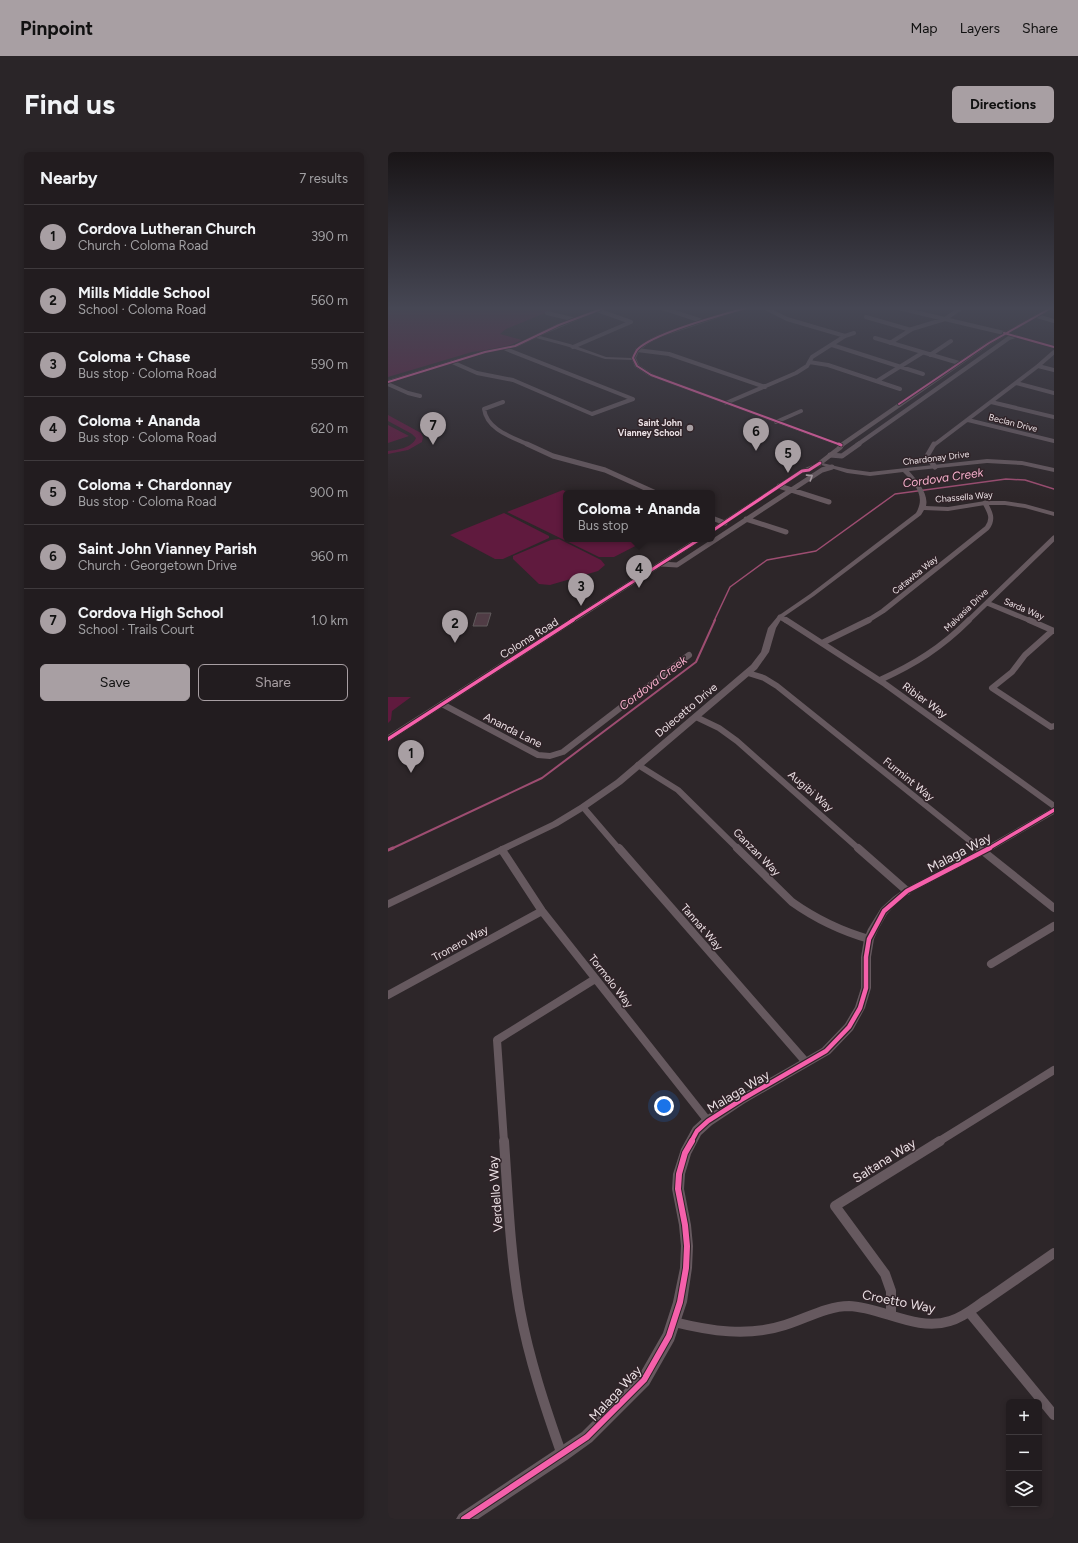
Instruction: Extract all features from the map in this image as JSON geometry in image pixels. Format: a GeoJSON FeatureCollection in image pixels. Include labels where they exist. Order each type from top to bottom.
{"type":"FeatureCollection","features":[{"type":"Feature","properties":{"kind":"main road"},"geometry":{"type":"LineString","coordinates":[[803,469],[809,470],[820,463],[840,448],[841,445],[946,372]]}},
{"type":"Feature","properties":{"kind":"main road"},"geometry":{"type":"LineString","coordinates":[[715,529],[779,486],[834,446],[841,445]]}},
{"type":"Feature","properties":{"kind":"main road","name":"Coloma Road"},"geometry":{"type":"LineString","coordinates":[[388,739],[695,542]]}},
{"type":"Feature","properties":{"kind":"street"},"geometry":{"type":"LineString","coordinates":[[388,383],[422,372]]}},
{"type":"Feature","properties":{"kind":"street"},"geometry":{"type":"LineString","coordinates":[[472,372],[480,376],[513,380],[592,414],[633,399],[565,372]]}},
{"type":"Feature","properties":{"kind":"street"},"geometry":{"type":"LineString","coordinates":[[646,372],[776,422],[841,445]]}},
{"type":"Feature","properties":{"kind":"street"},"geometry":{"type":"LineString","coordinates":[[721,372],[765,387]]}},
{"type":"Feature","properties":{"kind":"street"},"geometry":{"type":"LineString","coordinates":[[726,403],[798,372]]}},
{"type":"Feature","properties":{"kind":"street"},"geometry":{"type":"LineString","coordinates":[[849,372],[900,389]]}},
{"type":"Feature","properties":{"kind":"street"},"geometry":{"type":"LineString","coordinates":[[877,381],[891,372]]}},
{"type":"Feature","properties":{"kind":"street"},"geometry":{"type":"LineString","coordinates":[[917,372],[923,374]]}},
{"type":"Feature","properties":{"kind":"street"},"geometry":{"type":"LineString","coordinates":[[830,455],[842,456],[961,372]]}},
{"type":"Feature","properties":{"kind":"street"},"geometry":{"type":"LineString","coordinates":[[935,467],[928,456],[935,443],[968,420],[1031,372]]}},
{"type":"Feature","properties":{"kind":"street"},"geometry":{"type":"LineString","coordinates":[[388,383],[408,393],[420,396]]}},
{"type":"Feature","properties":{"kind":"street"},"geometry":{"type":"LineString","coordinates":[[1016,384],[1054,393]]}},
{"type":"Feature","properties":{"kind":"street"},"geometry":{"type":"LineString","coordinates":[[503,402],[484,409],[485,415],[493,426],[508,435],[553,456],[605,470],[649,490]]}},
{"type":"Feature","properties":{"kind":"street"},"geometry":{"type":"LineString","coordinates":[[992,402],[1054,417]]}},
{"type":"Feature","properties":{"kind":"street"},"geometry":{"type":"LineString","coordinates":[[776,422],[801,411]]}},
{"type":"Feature","properties":{"kind":"street","name":"Beclan Drive"},"geometry":{"type":"LineString","coordinates":[[968,420],[1054,441]]}},
{"type":"Feature","properties":{"kind":"street","name":"Chardonay Drive"},"geometry":{"type":"LineString","coordinates":[[820,463],[864,474],[885,474],[977,462],[1005,461],[1032,464],[1054,470]]}},
{"type":"Feature","properties":{"kind":"street","name":"Coloma Road"},"geometry":{"type":"LineString","coordinates":[[715,540],[822,470],[832,467]]}},
{"type":"Feature","properties":{"kind":"street"},"geometry":{"type":"LineString","coordinates":[[905,471],[919,490],[924,502],[922,508]]}},
{"type":"Feature","properties":{"kind":"street"},"geometry":{"type":"LineString","coordinates":[[779,486],[829,502]]}},
{"type":"Feature","properties":{"kind":"street","name":"Chassella Way"},"geometry":{"type":"LineString","coordinates":[[922,508],[948,509],[985,503],[1017,504],[1054,514]]}},
{"type":"Feature","properties":{"kind":"street","name":"Catawba Way"},"geometry":{"type":"LineString","coordinates":[[824,642],[862,625],[883,611],[987,528],[992,520],[992,516],[985,503]]}},
{"type":"Feature","properties":{"kind":"street","name":"Dolecetto Drive"},"geometry":{"type":"LineString","coordinates":[[388,904],[555,824],[583,808],[601,795],[748,673],[765,652],[772,628],[780,617],[915,518],[922,508]]}},
{"type":"Feature","properties":{"kind":"street"},"geometry":{"type":"LineString","coordinates":[[715,519],[724,523]]}},
{"type":"Feature","properties":{"kind":"street"},"geometry":{"type":"LineString","coordinates":[[746,519],[786,532]]}},
{"type":"Feature","properties":{"kind":"street","name":"Malvasia Drive"},"geometry":{"type":"LineString","coordinates":[[880,680],[900,672],[930,654],[955,634],[1054,538]]}},
{"type":"Feature","properties":{"kind":"street","name":"Coloma Road"},"geometry":{"type":"LineString","coordinates":[[661,564],[677,565],[712,542]]}},
{"type":"Feature","properties":{"kind":"street","name":"Sarda Way"},"geometry":{"type":"LineString","coordinates":[[987,602],[1053,631]]}},
{"type":"Feature","properties":{"kind":"street","name":"Ribier Way"},"geometry":{"type":"LineString","coordinates":[[780,617],[824,642],[880,680],[1054,806]]}},
{"type":"Feature","properties":{"kind":"street"},"geometry":{"type":"LineString","coordinates":[[1053,631],[1025,655],[1012,672],[992,688],[1051,727],[1054,726]]}},
{"type":"Feature","properties":{"kind":"street","name":"Ananda Lane"},"geometry":{"type":"LineString","coordinates":[[442,704],[538,755],[550,756],[563,752],[689,655]]}},
{"type":"Feature","properties":{"kind":"street","name":"Furmint Way"},"geometry":{"type":"LineString","coordinates":[[748,673],[764,678],[777,686],[1054,908]]}},
{"type":"Feature","properties":{"kind":"street","name":"Augibi Way"},"geometry":{"type":"LineString","coordinates":[[696,717],[719,728],[737,741],[907,891]]}},
{"type":"Feature","properties":{"kind":"street","name":"Ganzan Way"},"geometry":{"type":"LineString","coordinates":[[638,765],[667,782],[683,794],[792,902],[802,910],[827,925],[869,940]]}},
{"type":"Feature","properties":{"kind":"street","name":"Tannat Way"},"geometry":{"type":"LineString","coordinates":[[583,808],[805,1061]]}},
{"type":"Feature","properties":{"kind":"street","name":"Malaga Way"},"geometry":{"type":"LineString","coordinates":[[464,1519],[587,1437],[644,1380],[657,1359],[674,1322],[680,1302],[686,1260],[685,1225],[678,1189],[678,1174],[688,1147],[697,1131],[708,1121],[805,1061],[826,1051],[849,1027],[860,1008],[866,988],[866,957],[869,940],[877,920],[896,899],[907,891],[984,851],[1054,810]]}},
{"type":"Feature","properties":{"kind":"street","name":"Tormolo Way"},"geometry":{"type":"LineString","coordinates":[[502,850],[542,911],[708,1121]]}},
{"type":"Feature","properties":{"kind":"street","name":"Tronero Way"},"geometry":{"type":"LineString","coordinates":[[388,995],[542,911]]}},
{"type":"Feature","properties":{"kind":"street"},"geometry":{"type":"LineString","coordinates":[[991,964],[1054,926]]}},
{"type":"Feature","properties":{"kind":"street","name":"Verdello Way"},"geometry":{"type":"LineString","coordinates":[[562,1455],[542,1398],[520,1310],[513,1263],[497,1040],[595,979]]}},
{"type":"Feature","properties":{"kind":"street","name":"Saltana Way"},"geometry":{"type":"LineString","coordinates":[[891,1314],[891,1291],[885,1274],[835,1206],[1054,1070]]}},
{"type":"Feature","properties":{"kind":"street","name":"Croetto Way"},"geometry":{"type":"LineString","coordinates":[[674,1322],[696,1328],[718,1331],[746,1332],[775,1328],[831,1308],[848,1306],[866,1308],[918,1321],[936,1323],[954,1320],[969,1312],[1054,1253]]}},
{"type":"Feature","properties":{"kind":"street"},"geometry":{"type":"LineString","coordinates":[[969,1312],[1054,1415]]}},
{"type":"Feature","properties":{"kind":"shaded area"},"geometry":{"type":"Polygon","coordinates":[[[388,372],[405,372],[388,377],[388,372]]]}},
{"type":"Feature","properties":{"kind":"shaded area"},"geometry":{"type":"Polygon","coordinates":[[[388,415],[421,433],[423,437],[422,442],[408,450],[388,454],[388,451],[408,446],[416,438],[412,434],[388,421],[388,415]]]}},
{"type":"Feature","properties":{"kind":"shaded area"},"geometry":{"type":"Polygon","coordinates":[[[388,425],[409,436],[388,443],[388,425]]]}},
{"type":"Feature","properties":{"kind":"shaded area"},"geometry":{"type":"Polygon","coordinates":[[[563,490],[563,539],[507,512],[563,490]]]}},
{"type":"Feature","properties":{"kind":"shaded area"},"geometry":{"type":"Polygon","coordinates":[[[504,513],[549,536],[549,538],[503,559],[495,559],[450,535],[504,513]]]}},
{"type":"Feature","properties":{"kind":"shaded area"},"geometry":{"type":"Polygon","coordinates":[[[559,539],[601,560],[605,565],[598,571],[550,585],[539,584],[513,559],[513,556],[551,540],[559,539]]]}},
{"type":"Feature","properties":{"kind":"shaded area"},"geometry":{"type":"Polygon","coordinates":[[[568,542],[643,542],[614,557],[599,557],[568,542]]]}},
{"type":"Feature","properties":{"kind":"shaded area"},"geometry":{"type":"Polygon","coordinates":[[[388,697],[411,697],[392,711],[391,720],[388,723],[388,697]]]}},
{"type":"Feature","properties":{"kind":"building"},"geometry":{"type":"Polygon","coordinates":[[[477,613],[491,613],[487,626],[473,626],[477,613]]]}},
{"type":"Feature","properties":{"kind":"waterway","name":"Cordova Creek"},"geometry":{"type":"LineString","coordinates":[[714,621],[730,587],[767,560],[816,551],[895,494],[1006,479],[1025,480],[1054,489]]}},
{"type":"Feature","properties":{"kind":"waterway","name":"Cordova Creek"},"geometry":{"type":"LineString","coordinates":[[391,849],[542,778],[696,662],[715,620]]}},
{"type":"Feature","properties":{"kind":"waterway","name":"Cordova Creek"},"geometry":{"type":"LineString","coordinates":[[388,850],[393,848]]}},
{"type":"Feature","properties":{"kind":"cycle path"},"geometry":{"type":"LineString","coordinates":[[388,382],[421,372]]}},
{"type":"Feature","properties":{"kind":"cycle path"},"geometry":{"type":"LineString","coordinates":[[646,372],[651,375],[841,445]]}},
{"type":"Feature","properties":{"kind":"cycle path"},"geometry":{"type":"LineString","coordinates":[[899,404],[947,372]]}},
{"type":"Feature","properties":{"kind":"cycle path"},"geometry":{"type":"LineString","coordinates":[[715,529],[802,471],[809,470],[820,463]]}},
{"type":"Feature","properties":{"kind":"cycle path"},"geometry":{"type":"LineString","coordinates":[[388,739],[695,542]]}},
{"type":"Feature","properties":{"kind":"cycle path"},"geometry":{"type":"LineString","coordinates":[[464,1519],[587,1437],[644,1380],[669,1336],[680,1302],[686,1268],[687,1246],[685,1225],[678,1189],[679,1174],[685,1153],[697,1131],[708,1121],[741,1100],[826,1051],[849,1027],[860,1008],[866,988],[866,957],[869,939],[884,911],[896,899],[907,891],[984,851],[1054,810]]}},
{"type":"Feature","properties":{"kind":"place","name":"Saint John Vianney School"},"geometry":{"type":"Point","coordinates":[690,428]}},
{"type":"Feature","properties":{"kind":"place","name":"Cordova High School"},"geometry":{"type":"Point","coordinates":[433,445]}},
{"type":"Feature","properties":{"kind":"place","name":"Saint John Vianney Parish"},"geometry":{"type":"Point","coordinates":[756,451]}},
{"type":"Feature","properties":{"kind":"place","name":"Coloma + Chardonnay"},"geometry":{"type":"Point","coordinates":[788,473]}},
{"type":"Feature","properties":{"kind":"place","name":"Coloma + Ananda"},"geometry":{"type":"Point","coordinates":[639,588]}},
{"type":"Feature","properties":{"kind":"place","name":"Coloma + Chase"},"geometry":{"type":"Point","coordinates":[581,606]}},
{"type":"Feature","properties":{"kind":"place","name":"Mills Middle School"},"geometry":{"type":"Point","coordinates":[455,643]}},
{"type":"Feature","properties":{"kind":"place","name":"Cordova Lutheran Church"},"geometry":{"type":"Point","coordinates":[411,773]}}]}
